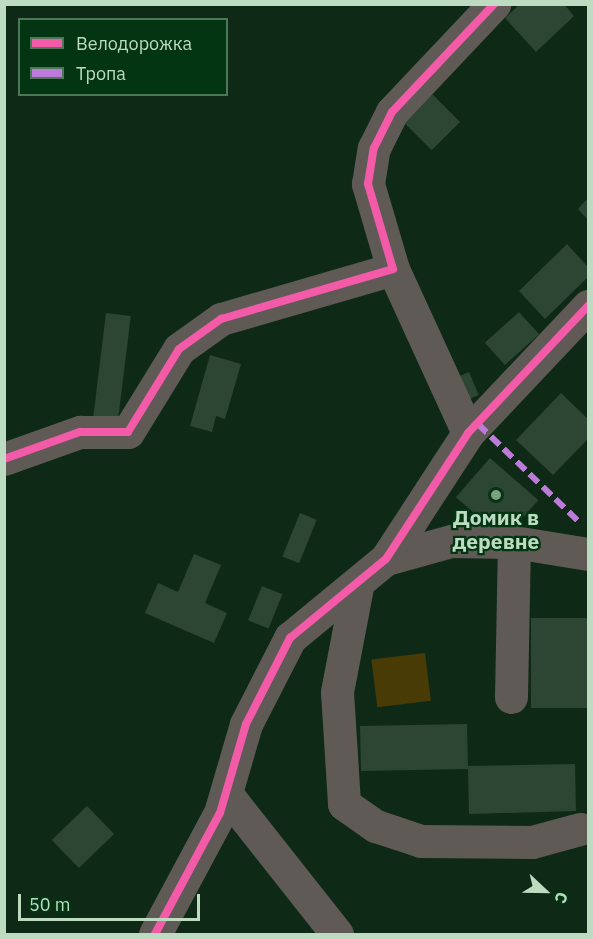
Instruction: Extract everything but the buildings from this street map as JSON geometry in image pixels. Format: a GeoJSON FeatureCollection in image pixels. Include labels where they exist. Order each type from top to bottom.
{"type":"FeatureCollection","features":[{"type":"Feature","properties":{"kind":"street"},"geometry":{"type":"LineString","coordinates":[[468,433],[393,269],[368,184],[374,148],[392,112],[494,4]]}},
{"type":"Feature","properties":{"kind":"street"},"geometry":{"type":"LineString","coordinates":[[4,459],[80,432],[128,432],[179,349],[221,320],[393,269]]}},
{"type":"Feature","properties":{"kind":"street"},"geometry":{"type":"LineString","coordinates":[[155,934],[172,909],[228,796],[246,724],[290,638],[357,587],[386,559],[468,433],[588,306]]}},
{"type":"Feature","properties":{"kind":"street"},"geometry":{"type":"LineString","coordinates":[[386,559],[451,541],[514,542],[586,549]]}},
{"type":"Feature","properties":{"kind":"street"},"geometry":{"type":"LineString","coordinates":[[511,697],[514,542]]}},
{"type":"Feature","properties":{"kind":"street"},"geometry":{"type":"LineString","coordinates":[[357,587],[337,692],[344,804],[376,826],[421,842],[532,842],[580,828]]}},
{"type":"Feature","properties":{"kind":"street"},"geometry":{"type":"LineString","coordinates":[[228,796],[337,934]]}},
{"type":"Feature","properties":{"kind":"shaded area"},"geometry":{"type":"Polygon","coordinates":[[[425,653],[431,701],[377,707],[371,660],[425,653]]]}},
{"type":"Feature","properties":{"kind":"marked path"},"geometry":{"type":"LineString","coordinates":[[478,424],[580,523]]}},
{"type":"Feature","properties":{"kind":"cycle path"},"geometry":{"type":"LineString","coordinates":[[4,459],[80,432],[128,432],[179,349],[221,319],[393,269],[368,184],[374,148],[392,112],[494,4]]}},
{"type":"Feature","properties":{"kind":"cycle path"},"geometry":{"type":"LineString","coordinates":[[155,934],[220,813],[246,724],[290,638],[386,559],[468,433],[588,306]]}},
{"type":"Feature","properties":{"kind":"place","name":"Домик в деревне"},"geometry":{"type":"Point","coordinates":[496,495]}}]}
